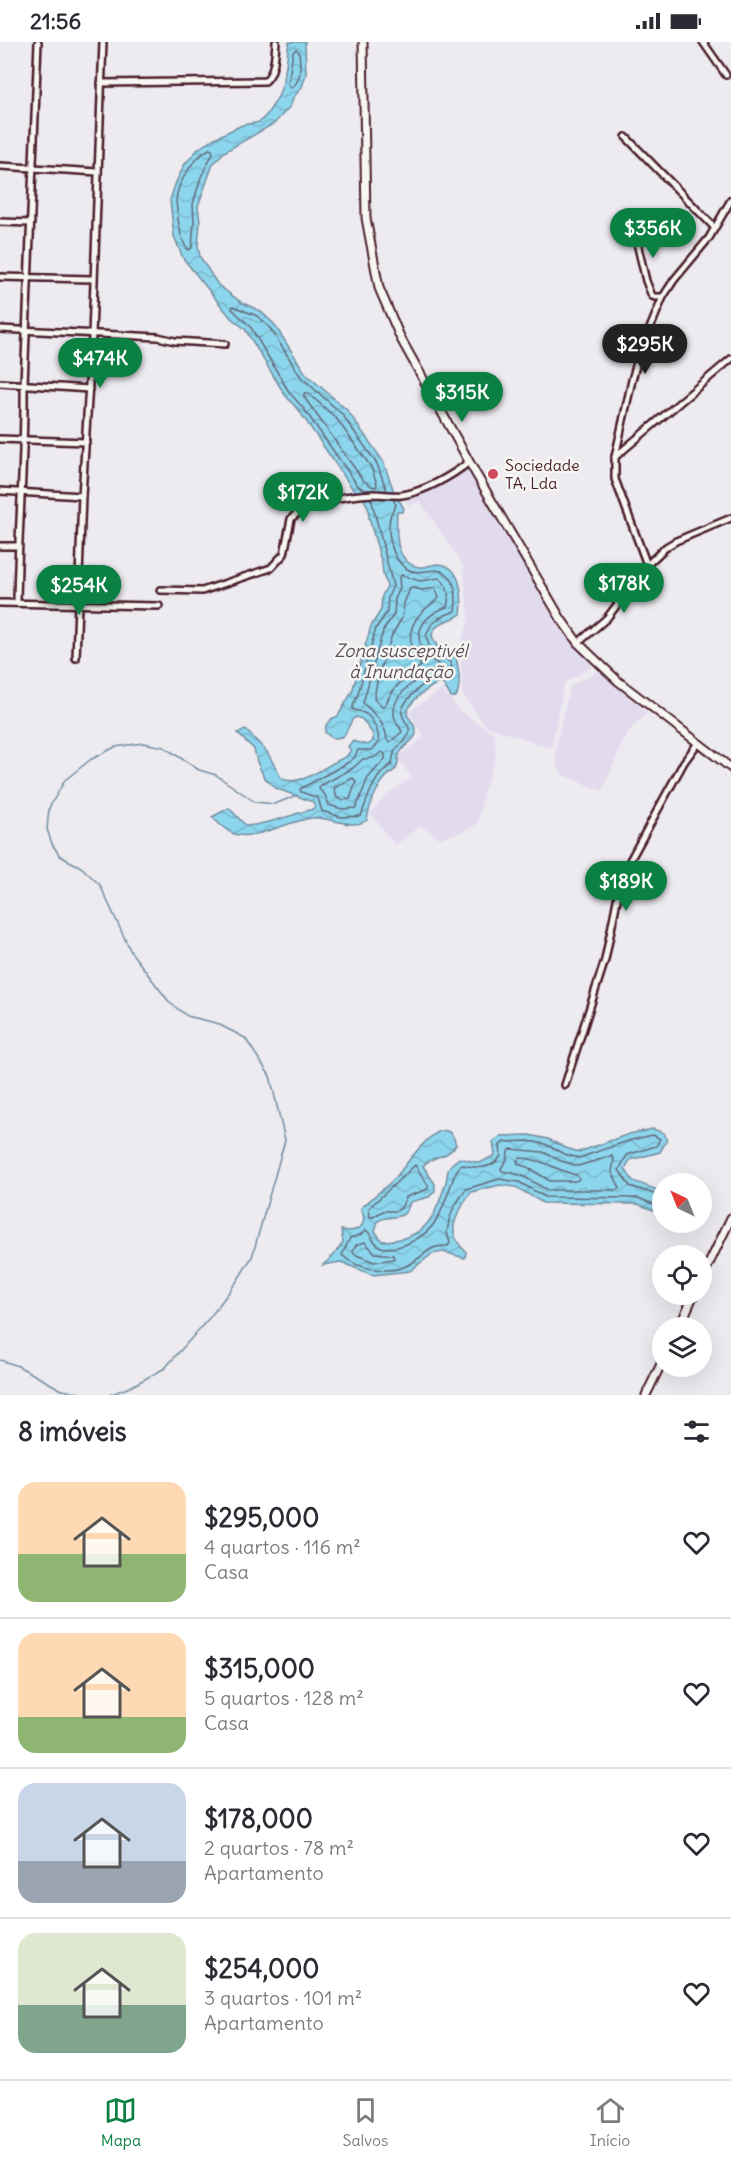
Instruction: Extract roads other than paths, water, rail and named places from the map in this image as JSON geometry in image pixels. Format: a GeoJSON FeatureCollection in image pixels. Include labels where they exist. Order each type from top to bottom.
{"type":"FeatureCollection","features":[{"type":"Feature","properties":{"kind":"main road"},"geometry":{"type":"LineString","coordinates":[[363,42],[366,218],[379,288],[401,339],[469,462],[561,619],[579,643],[618,681],[731,768]]}},
{"type":"Feature","properties":{"kind":"main road"},"geometry":{"type":"LineString","coordinates":[[712,1257],[731,1218]]}},
{"type":"Feature","properties":{"kind":"main road"},"geometry":{"type":"LineString","coordinates":[[646,1395],[655,1377]]}},
{"type":"Feature","properties":{"kind":"street"},"geometry":{"type":"LineString","coordinates":[[17,603],[25,440],[24,384],[38,42]]}},
{"type":"Feature","properties":{"kind":"street"},"geometry":{"type":"LineString","coordinates":[[76,658],[80,605],[82,496],[92,335],[103,42]]}},
{"type":"Feature","properties":{"kind":"street"},"geometry":{"type":"LineString","coordinates":[[101,83],[265,81],[270,76],[276,42]]}},
{"type":"Feature","properties":{"kind":"street"},"geometry":{"type":"LineString","coordinates":[[703,42],[726,75]]}},
{"type":"Feature","properties":{"kind":"street"},"geometry":{"type":"LineString","coordinates":[[626,137],[714,227]]}},
{"type":"Feature","properties":{"kind":"street"},"geometry":{"type":"LineString","coordinates":[[0,166],[98,172]]}},
{"type":"Feature","properties":{"kind":"street"},"geometry":{"type":"LineString","coordinates":[[647,565],[615,479],[615,457],[639,355],[663,297],[709,238],[731,200]]}},
{"type":"Feature","properties":{"kind":"street"},"geometry":{"type":"LineString","coordinates":[[0,222],[32,223]]}},
{"type":"Feature","properties":{"kind":"street"},"geometry":{"type":"LineString","coordinates":[[645,224],[635,234],[646,281],[651,296],[663,297]]}},
{"type":"Feature","properties":{"kind":"street"},"geometry":{"type":"LineString","coordinates":[[0,277],[93,279]]}},
{"type":"Feature","properties":{"kind":"street"},"geometry":{"type":"LineString","coordinates":[[0,329],[158,337],[175,341],[225,344]]}},
{"type":"Feature","properties":{"kind":"street"},"geometry":{"type":"LineString","coordinates":[[615,457],[731,359]]}},
{"type":"Feature","properties":{"kind":"street"},"geometry":{"type":"LineString","coordinates":[[0,383],[89,389]]}},
{"type":"Feature","properties":{"kind":"street"},"geometry":{"type":"LineString","coordinates":[[0,439],[86,442]]}},
{"type":"Feature","properties":{"kind":"street"},"geometry":{"type":"LineString","coordinates":[[160,590],[202,591],[271,568],[284,554],[291,519],[306,507],[372,494],[404,495],[444,479],[469,462]]}},
{"type":"Feature","properties":{"kind":"street"},"geometry":{"type":"LineString","coordinates":[[0,491],[82,496]]}},
{"type":"Feature","properties":{"kind":"street"},"geometry":{"type":"LineString","coordinates":[[579,643],[607,618],[647,565],[666,547],[731,518]]}},
{"type":"Feature","properties":{"kind":"street"},"geometry":{"type":"LineString","coordinates":[[0,546],[18,546]]}},
{"type":"Feature","properties":{"kind":"street"},"geometry":{"type":"LineString","coordinates":[[0,603],[159,606]]}},
{"type":"Feature","properties":{"kind":"street"},"geometry":{"type":"LineString","coordinates":[[565,1085],[605,960],[622,875],[684,762],[698,743]]}},
{"type":"Feature","properties":{"kind":"water","name":"Zona susceptivél à Inundação"},"geometry":{"type":"Polygon","coordinates":[[[289,42],[305,42],[306,75],[302,87],[293,98],[291,105],[275,123],[224,152],[213,164],[198,206],[200,257],[218,285],[241,302],[260,311],[274,324],[306,374],[347,410],[383,461],[393,489],[404,509],[402,512],[397,512],[397,537],[405,560],[420,567],[438,564],[446,566],[456,576],[461,591],[461,614],[436,627],[432,637],[439,647],[456,658],[459,683],[456,697],[451,697],[443,684],[438,683],[414,700],[407,715],[416,730],[415,735],[398,757],[396,769],[385,778],[377,791],[367,820],[348,824],[312,818],[263,833],[243,835],[228,831],[212,817],[229,808],[246,826],[280,819],[313,809],[315,806],[313,802],[275,788],[264,777],[254,749],[237,733],[246,730],[267,752],[282,779],[290,781],[315,774],[346,757],[351,750],[348,747],[352,741],[368,745],[373,741],[373,734],[362,719],[356,717],[344,736],[334,738],[325,732],[326,725],[338,716],[352,692],[371,626],[381,610],[382,596],[387,586],[368,507],[362,496],[354,491],[300,412],[285,395],[245,329],[231,318],[183,258],[174,236],[170,200],[185,164],[198,149],[213,139],[242,125],[260,122],[268,113],[278,97],[284,80],[289,42]]]}},
{"type":"Feature","properties":{"kind":"water"},"geometry":{"type":"Polygon","coordinates":[[[653,1129],[664,1133],[667,1140],[660,1152],[630,1160],[625,1169],[633,1181],[652,1188],[652,1210],[638,1204],[543,1203],[516,1187],[500,1185],[471,1192],[457,1215],[455,1237],[466,1252],[465,1258],[443,1252],[432,1254],[410,1271],[373,1275],[340,1262],[323,1265],[343,1242],[341,1230],[357,1229],[363,1224],[361,1208],[396,1177],[426,1141],[436,1134],[444,1131],[451,1134],[456,1145],[452,1150],[431,1159],[423,1166],[435,1184],[435,1191],[429,1197],[410,1202],[401,1216],[378,1221],[375,1231],[382,1241],[408,1237],[426,1225],[437,1207],[451,1165],[459,1158],[480,1163],[495,1155],[493,1142],[501,1136],[529,1135],[548,1139],[579,1152],[629,1134],[653,1129]]]}},
{"type":"Feature","properties":{"kind":"waterway"},"geometry":{"type":"LineString","coordinates":[[109,1395],[130,1387],[165,1368],[211,1316],[237,1281],[252,1257],[285,1140],[270,1076],[245,1038],[216,1023],[187,1016],[170,1003],[131,952],[100,885],[81,867],[60,856],[52,844],[47,829],[49,808],[65,780],[90,760],[115,747],[143,743],[164,747],[199,770],[216,775],[255,802],[275,804],[297,795]]}},
{"type":"Feature","properties":{"kind":"waterway"},"geometry":{"type":"LineString","coordinates":[[0,1360],[18,1366],[62,1390],[92,1395]]}},
{"type":"Feature","properties":{"kind":"place","name":"Sociedade TA, Lda"},"geometry":{"type":"Point","coordinates":[493,474]}}]}
